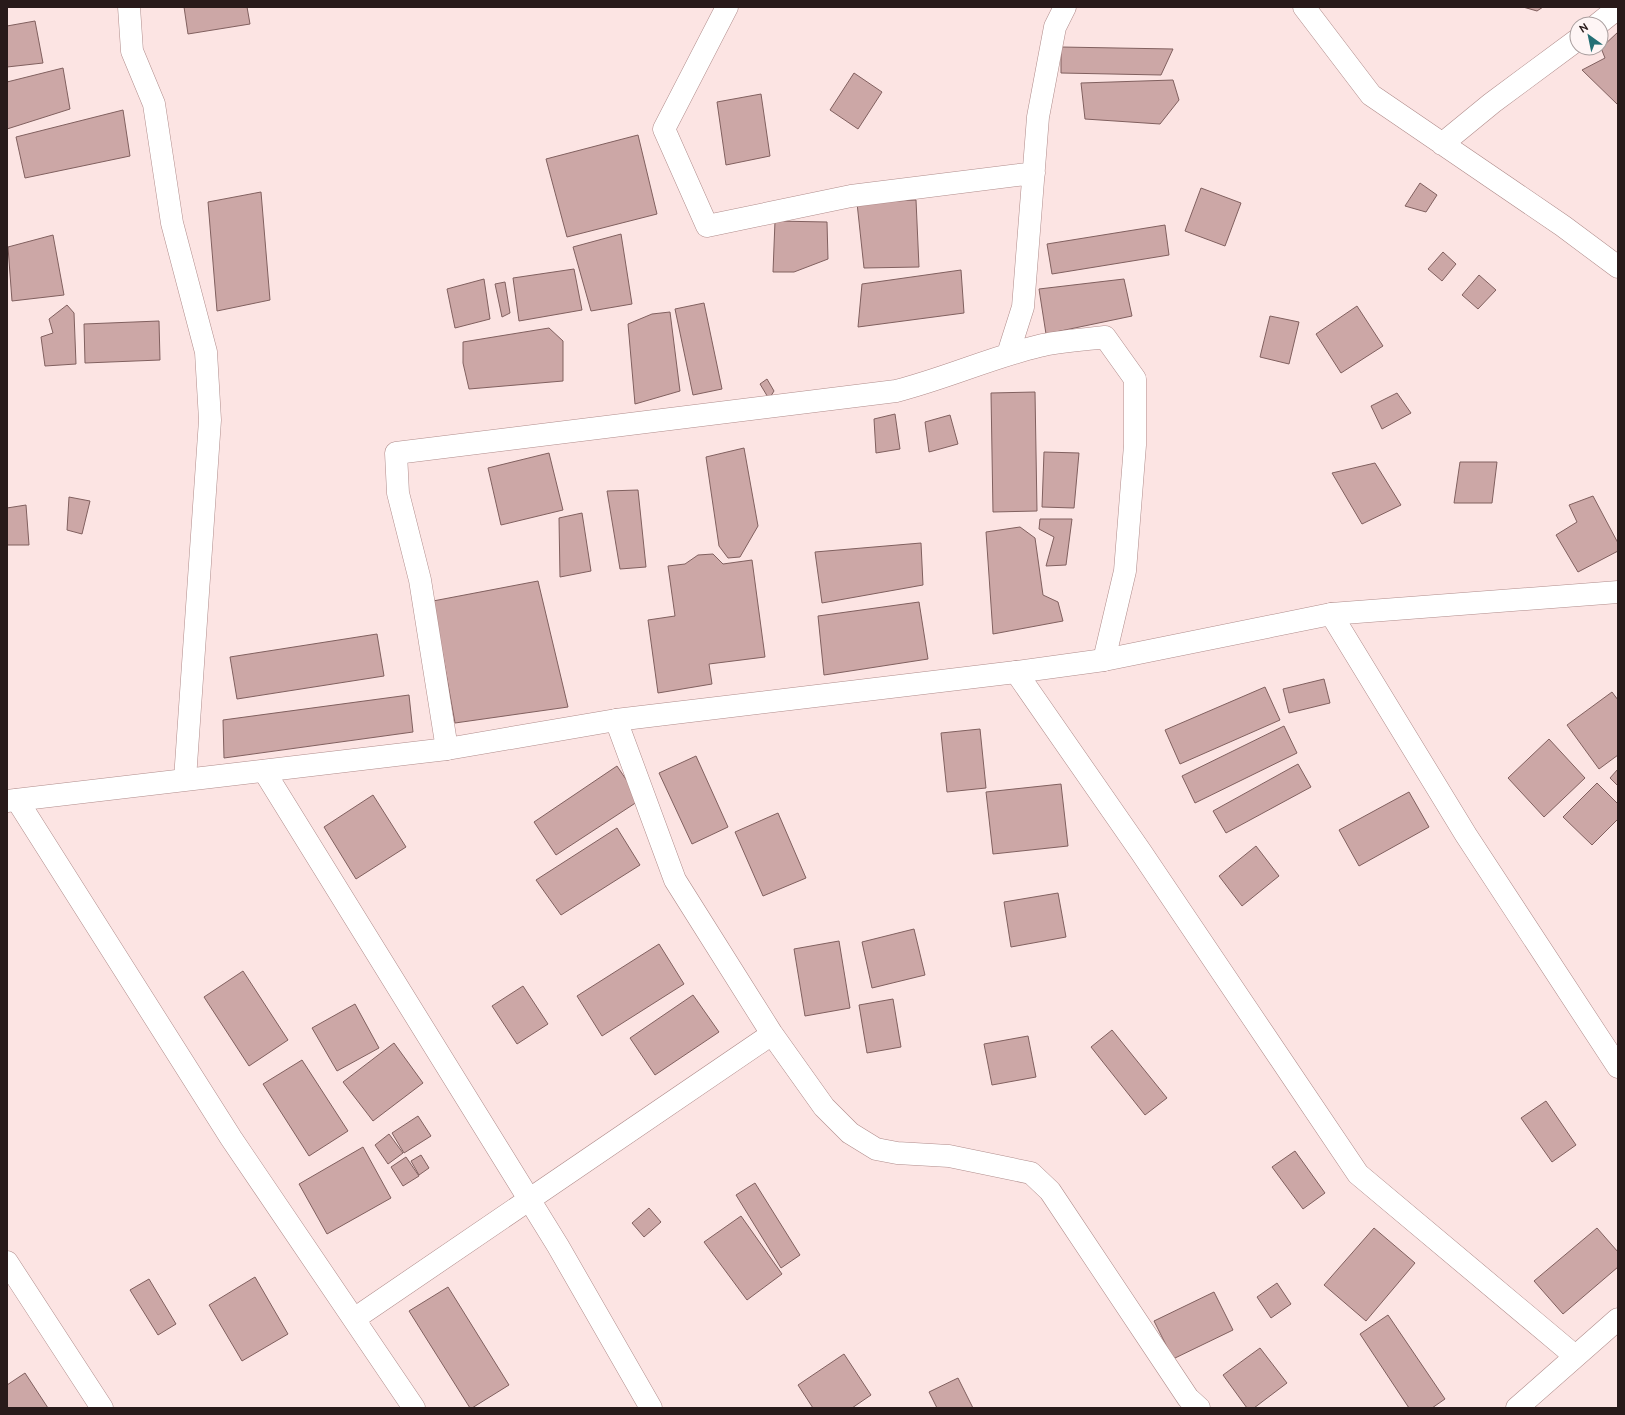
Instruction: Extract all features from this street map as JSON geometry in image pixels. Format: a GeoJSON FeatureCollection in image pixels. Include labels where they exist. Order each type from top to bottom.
{"type":"FeatureCollection","features":[{"type":"Feature","properties":{"kind":"street"},"geometry":{"type":"LineString","coordinates":[[130,7],[132,51],[154,104],[172,223],[206,352],[210,420],[185,779]]}},
{"type":"Feature","properties":{"kind":"street"},"geometry":{"type":"LineString","coordinates":[[727,7],[664,130],[707,226],[851,196],[1034,173]]}},
{"type":"Feature","properties":{"kind":"street"},"geometry":{"type":"LineString","coordinates":[[1008,354],[1022,307],[1038,117],[1054,27],[1065,7]]}},
{"type":"Feature","properties":{"kind":"street"},"geometry":{"type":"LineString","coordinates":[[1304,7],[1371,95],[1563,226],[1618,267]]}},
{"type":"Feature","properties":{"kind":"street"},"geometry":{"type":"LineString","coordinates":[[1608,16],[1618,8]]}},
{"type":"Feature","properties":{"kind":"street"},"geometry":{"type":"LineString","coordinates":[[1442,144],[1492,103],[1569,46]]}},
{"type":"Feature","properties":{"kind":"street"},"geometry":{"type":"LineString","coordinates":[[447,749],[420,580],[398,493],[396,453],[896,391],[932,382],[1008,354],[1041,345],[1105,337],[1135,379],[1135,445],[1125,571],[1104,660]]}},
{"type":"Feature","properties":{"kind":"street"},"geometry":{"type":"LineString","coordinates":[[414,1408],[231,1138],[12,801],[185,779],[447,749],[616,720],[1104,660],[1331,614],[1618,592]]}},
{"type":"Feature","properties":{"kind":"street"},"geometry":{"type":"LineString","coordinates":[[1331,614],[1466,835],[1618,1067]]}},
{"type":"Feature","properties":{"kind":"street"},"geometry":{"type":"LineString","coordinates":[[1016,672],[1146,859],[1358,1174],[1575,1356]]}},
{"type":"Feature","properties":{"kind":"street"},"geometry":{"type":"LineString","coordinates":[[616,720],[675,880],[772,1034],[824,1107],[850,1133],[876,1148],[897,1152],[949,1156],[1031,1173],[1050,1191],[1188,1405]]}},
{"type":"Feature","properties":{"kind":"street"},"geometry":{"type":"LineString","coordinates":[[264,771],[558,1246],[651,1408]]}},
{"type":"Feature","properties":{"kind":"street"},"geometry":{"type":"LineString","coordinates":[[354,1319],[772,1034]]}},
{"type":"Feature","properties":{"kind":"street"},"geometry":{"type":"LineString","coordinates":[[7,1262],[102,1408]]}},
{"type":"Feature","properties":{"kind":"street"},"geometry":{"type":"LineString","coordinates":[[1517,1408],[1618,1319]]}},
{"type":"Feature","properties":{"kind":"building"},"geometry":{"type":"Polygon","coordinates":[[[184,7],[247,7],[250,24],[188,34],[184,7]]]}},
{"type":"Feature","properties":{"kind":"building"},"geometry":{"type":"Polygon","coordinates":[[[1523,7],[1543,7],[1537,11],[1523,7]]]}},
{"type":"Feature","properties":{"kind":"building"},"geometry":{"type":"Polygon","coordinates":[[[35,21],[43,63],[7,67],[7,26],[35,21]]]}},
{"type":"Feature","properties":{"kind":"building"},"geometry":{"type":"Polygon","coordinates":[[[1618,32],[1618,105],[1582,70],[1605,58],[1604,56],[1609,56],[1609,40],[1618,32]]]}},
{"type":"Feature","properties":{"kind":"building"},"geometry":{"type":"Polygon","coordinates":[[[1061,47],[1173,49],[1161,75],[1061,73],[1061,47]]]}},
{"type":"Feature","properties":{"kind":"building"},"geometry":{"type":"Polygon","coordinates":[[[63,68],[70,109],[7,129],[7,82],[63,68]]]}},
{"type":"Feature","properties":{"kind":"building"},"geometry":{"type":"Polygon","coordinates":[[[854,73],[882,92],[858,129],[830,110],[854,73]]]}},
{"type":"Feature","properties":{"kind":"building"},"geometry":{"type":"Polygon","coordinates":[[[1173,80],[1179,100],[1160,124],[1085,119],[1081,83],[1173,80]]]}},
{"type":"Feature","properties":{"kind":"building"},"geometry":{"type":"Polygon","coordinates":[[[761,94],[770,156],[726,165],[717,102],[761,94]]]}},
{"type":"Feature","properties":{"kind":"building"},"geometry":{"type":"Polygon","coordinates":[[[123,110],[130,156],[25,178],[16,137],[123,110]]]}},
{"type":"Feature","properties":{"kind":"building"},"geometry":{"type":"Polygon","coordinates":[[[638,135],[657,214],[567,237],[546,159],[638,135]]]}},
{"type":"Feature","properties":{"kind":"building"},"geometry":{"type":"Polygon","coordinates":[[[1420,183],[1437,195],[1426,212],[1405,206],[1420,183]]]}},
{"type":"Feature","properties":{"kind":"building"},"geometry":{"type":"Polygon","coordinates":[[[1201,188],[1241,203],[1225,246],[1185,231],[1201,188]]]}},
{"type":"Feature","properties":{"kind":"building"},"geometry":{"type":"Polygon","coordinates":[[[261,192],[270,300],[217,311],[208,202],[261,192]]]}},
{"type":"Feature","properties":{"kind":"building"},"geometry":{"type":"Polygon","coordinates":[[[916,200],[919,267],[864,268],[857,203],[916,200]]]}},
{"type":"Feature","properties":{"kind":"building"},"geometry":{"type":"Polygon","coordinates":[[[775,221],[827,222],[828,259],[794,272],[773,272],[775,221]]]}},
{"type":"Feature","properties":{"kind":"building"},"geometry":{"type":"Polygon","coordinates":[[[1165,225],[1169,255],[1052,274],[1047,244],[1165,225]]]}},
{"type":"Feature","properties":{"kind":"building"},"geometry":{"type":"Polygon","coordinates":[[[621,234],[632,304],[591,311],[573,247],[621,234]]]}},
{"type":"Feature","properties":{"kind":"building"},"geometry":{"type":"Polygon","coordinates":[[[53,235],[64,295],[12,301],[8,247],[53,235]]]}},
{"type":"Feature","properties":{"kind":"building"},"geometry":{"type":"Polygon","coordinates":[[[1443,252],[1456,264],[1442,281],[1428,269],[1443,252]]]}},
{"type":"Feature","properties":{"kind":"building"},"geometry":{"type":"Polygon","coordinates":[[[574,269],[582,310],[519,321],[513,278],[574,269]]]}},
{"type":"Feature","properties":{"kind":"building"},"geometry":{"type":"Polygon","coordinates":[[[961,270],[964,313],[858,327],[862,284],[961,270]]]}},
{"type":"Feature","properties":{"kind":"building"},"geometry":{"type":"Polygon","coordinates":[[[1479,275],[1496,290],[1478,309],[1462,295],[1479,275]]]}},
{"type":"Feature","properties":{"kind":"building"},"geometry":{"type":"Polygon","coordinates":[[[484,279],[490,319],[455,328],[447,289],[484,279]]]}},
{"type":"Feature","properties":{"kind":"building"},"geometry":{"type":"Polygon","coordinates":[[[1124,279],[1132,316],[1046,334],[1039,289],[1124,279]]]}},
{"type":"Feature","properties":{"kind":"building"},"geometry":{"type":"Polygon","coordinates":[[[505,282],[510,313],[502,317],[495,284],[505,282]]]}},
{"type":"Feature","properties":{"kind":"building"},"geometry":{"type":"Polygon","coordinates":[[[704,303],[722,389],[693,395],[675,309],[704,303]]]}},
{"type":"Feature","properties":{"kind":"building"},"geometry":{"type":"Polygon","coordinates":[[[67,305],[74,313],[76,364],[45,366],[41,337],[53,333],[49,319],[67,305]]]}},
{"type":"Feature","properties":{"kind":"building"},"geometry":{"type":"Polygon","coordinates":[[[1357,306],[1383,346],[1341,373],[1316,334],[1357,306]]]}},
{"type":"Feature","properties":{"kind":"building"},"geometry":{"type":"Polygon","coordinates":[[[670,312],[680,391],[635,404],[628,324],[652,314],[670,312]]]}},
{"type":"Feature","properties":{"kind":"building"},"geometry":{"type":"Polygon","coordinates":[[[1270,316],[1299,322],[1289,364],[1260,357],[1270,316]]]}},
{"type":"Feature","properties":{"kind":"building"},"geometry":{"type":"Polygon","coordinates":[[[159,321],[160,360],[85,363],[84,324],[159,321]]]}},
{"type":"Feature","properties":{"kind":"building"},"geometry":{"type":"Polygon","coordinates":[[[549,328],[563,341],[563,381],[469,389],[463,363],[463,342],[549,328]]]}},
{"type":"Feature","properties":{"kind":"building"},"geometry":{"type":"Polygon","coordinates":[[[767,379],[774,391],[769,399],[760,384],[767,379]]]}},
{"type":"Feature","properties":{"kind":"building"},"geometry":{"type":"Polygon","coordinates":[[[1035,392],[1037,511],[993,512],[991,393],[1035,392]]]}},
{"type":"Feature","properties":{"kind":"building"},"geometry":{"type":"Polygon","coordinates":[[[1397,393],[1411,413],[1382,429],[1371,406],[1397,393]]]}},
{"type":"Feature","properties":{"kind":"building"},"geometry":{"type":"Polygon","coordinates":[[[895,414],[900,449],[876,453],[874,419],[895,414]]]}},
{"type":"Feature","properties":{"kind":"building"},"geometry":{"type":"Polygon","coordinates":[[[950,415],[958,444],[929,452],[925,422],[950,415]]]}},
{"type":"Feature","properties":{"kind":"building"},"geometry":{"type":"Polygon","coordinates":[[[744,448],[758,526],[740,557],[728,558],[719,546],[706,457],[744,448]]]}},
{"type":"Feature","properties":{"kind":"building"},"geometry":{"type":"Polygon","coordinates":[[[1044,452],[1079,453],[1074,508],[1042,507],[1044,452]]]}},
{"type":"Feature","properties":{"kind":"building"},"geometry":{"type":"Polygon","coordinates":[[[549,453],[563,510],[501,525],[488,468],[549,453]]]}},
{"type":"Feature","properties":{"kind":"building"},"geometry":{"type":"Polygon","coordinates":[[[1460,462],[1497,462],[1492,503],[1454,503],[1460,462]]]}},
{"type":"Feature","properties":{"kind":"building"},"geometry":{"type":"Polygon","coordinates":[[[1375,463],[1401,505],[1362,524],[1332,473],[1375,463]]]}},
{"type":"Feature","properties":{"kind":"building"},"geometry":{"type":"Polygon","coordinates":[[[638,490],[646,567],[620,569],[607,491],[638,490]]]}},
{"type":"Feature","properties":{"kind":"building"},"geometry":{"type":"Polygon","coordinates":[[[1593,496],[1618,543],[1618,551],[1578,572],[1556,535],[1577,522],[1569,505],[1593,496]]]}},
{"type":"Feature","properties":{"kind":"building"},"geometry":{"type":"Polygon","coordinates":[[[69,497],[90,501],[82,534],[67,530],[69,497]]]}},
{"type":"Feature","properties":{"kind":"building"},"geometry":{"type":"Polygon","coordinates":[[[26,505],[29,545],[7,545],[7,508],[26,505]]]}},
{"type":"Feature","properties":{"kind":"building"},"geometry":{"type":"Polygon","coordinates":[[[582,513],[591,571],[560,577],[559,518],[582,513]]]}},
{"type":"Feature","properties":{"kind":"building"},"geometry":{"type":"Polygon","coordinates":[[[1040,519],[1072,519],[1066,565],[1046,566],[1054,537],[1039,529],[1040,519]]]}},
{"type":"Feature","properties":{"kind":"building"},"geometry":{"type":"Polygon","coordinates":[[[1020,527],[1035,538],[1043,595],[1058,602],[1063,621],[993,634],[986,532],[1020,527]]]}},
{"type":"Feature","properties":{"kind":"building"},"geometry":{"type":"Polygon","coordinates":[[[921,543],[923,585],[822,603],[815,552],[921,543]]]}},
{"type":"Feature","properties":{"kind":"building"},"geometry":{"type":"Polygon","coordinates":[[[713,554],[723,564],[752,560],[765,657],[709,664],[712,684],[658,693],[648,620],[675,616],[668,566],[685,564],[698,555],[713,554]]]}},
{"type":"Feature","properties":{"kind":"building"},"geometry":{"type":"Polygon","coordinates":[[[538,581],[568,707],[455,723],[433,601],[538,581]]]}},
{"type":"Feature","properties":{"kind":"building"},"geometry":{"type":"Polygon","coordinates":[[[919,602],[928,659],[824,675],[818,616],[919,602]]]}},
{"type":"Feature","properties":{"kind":"building"},"geometry":{"type":"Polygon","coordinates":[[[377,634],[384,676],[237,699],[230,657],[377,634]]]}},
{"type":"Feature","properties":{"kind":"building"},"geometry":{"type":"Polygon","coordinates":[[[1324,679],[1330,703],[1289,713],[1283,689],[1324,679]]]}},
{"type":"Feature","properties":{"kind":"building"},"geometry":{"type":"Polygon","coordinates":[[[1265,687],[1280,720],[1180,764],[1165,730],[1265,687]]]}},
{"type":"Feature","properties":{"kind":"building"},"geometry":{"type":"Polygon","coordinates":[[[1612,692],[1618,700],[1618,755],[1599,769],[1567,725],[1612,692]]]}},
{"type":"Feature","properties":{"kind":"building"},"geometry":{"type":"Polygon","coordinates":[[[409,695],[413,732],[224,758],[223,720],[409,695]]]}},
{"type":"Feature","properties":{"kind":"building"},"geometry":{"type":"Polygon","coordinates":[[[1284,726],[1297,753],[1195,803],[1182,776],[1284,726]]]}},
{"type":"Feature","properties":{"kind":"building"},"geometry":{"type":"Polygon","coordinates":[[[980,729],[986,788],[947,792],[941,733],[980,729]]]}},
{"type":"Feature","properties":{"kind":"building"},"geometry":{"type":"Polygon","coordinates":[[[1549,739],[1585,778],[1544,817],[1508,778],[1549,739]]]}},
{"type":"Feature","properties":{"kind":"building"},"geometry":{"type":"Polygon","coordinates":[[[696,756],[728,827],[692,844],[659,773],[696,756]]]}},
{"type":"Feature","properties":{"kind":"building"},"geometry":{"type":"Polygon","coordinates":[[[1298,764],[1311,787],[1226,833],[1213,811],[1298,764]]]}},
{"type":"Feature","properties":{"kind":"building"},"geometry":{"type":"Polygon","coordinates":[[[617,766],[640,800],[556,855],[534,822],[617,766]]]}},
{"type":"Feature","properties":{"kind":"building"},"geometry":{"type":"Polygon","coordinates":[[[1618,769],[1618,786],[1610,778],[1618,769]]]}},
{"type":"Feature","properties":{"kind":"building"},"geometry":{"type":"Polygon","coordinates":[[[1597,783],[1618,804],[1618,819],[1592,845],[1563,817],[1597,783]]]}},
{"type":"Feature","properties":{"kind":"building"},"geometry":{"type":"Polygon","coordinates":[[[1061,784],[1068,846],[993,854],[986,792],[1061,784]]]}},
{"type":"Feature","properties":{"kind":"building"},"geometry":{"type":"Polygon","coordinates":[[[1409,792],[1429,827],[1359,866],[1339,830],[1409,792]]]}},
{"type":"Feature","properties":{"kind":"building"},"geometry":{"type":"Polygon","coordinates":[[[373,795],[406,847],[356,879],[324,827],[373,795]]]}},
{"type":"Feature","properties":{"kind":"building"},"geometry":{"type":"Polygon","coordinates":[[[778,813],[806,878],[763,896],[735,832],[778,813]]]}},
{"type":"Feature","properties":{"kind":"building"},"geometry":{"type":"Polygon","coordinates":[[[617,828],[640,865],[561,915],[536,880],[617,828]]]}},
{"type":"Feature","properties":{"kind":"building"},"geometry":{"type":"Polygon","coordinates":[[[1256,846],[1279,876],[1242,906],[1219,876],[1256,846]]]}},
{"type":"Feature","properties":{"kind":"building"},"geometry":{"type":"Polygon","coordinates":[[[1058,893],[1066,937],[1011,947],[1004,902],[1058,893]]]}},
{"type":"Feature","properties":{"kind":"building"},"geometry":{"type":"Polygon","coordinates":[[[914,929],[925,975],[872,988],[862,942],[914,929]]]}},
{"type":"Feature","properties":{"kind":"building"},"geometry":{"type":"Polygon","coordinates":[[[839,941],[850,1008],[805,1016],[794,949],[839,941]]]}},
{"type":"Feature","properties":{"kind":"building"},"geometry":{"type":"Polygon","coordinates":[[[659,944],[684,984],[602,1036],[577,996],[659,944]]]}},
{"type":"Feature","properties":{"kind":"building"},"geometry":{"type":"Polygon","coordinates":[[[243,971],[288,1040],[249,1066],[204,997],[243,971]]]}},
{"type":"Feature","properties":{"kind":"building"},"geometry":{"type":"Polygon","coordinates":[[[523,986],[548,1024],[517,1044],[492,1006],[523,986]]]}},
{"type":"Feature","properties":{"kind":"building"},"geometry":{"type":"Polygon","coordinates":[[[693,995],[719,1032],[655,1075],[630,1038],[693,995]]]}},
{"type":"Feature","properties":{"kind":"building"},"geometry":{"type":"Polygon","coordinates":[[[893,999],[901,1047],[867,1053],[859,1005],[893,999]]]}},
{"type":"Feature","properties":{"kind":"building"},"geometry":{"type":"Polygon","coordinates":[[[355,1004],[379,1048],[337,1071],[312,1028],[355,1004]]]}},
{"type":"Feature","properties":{"kind":"building"},"geometry":{"type":"Polygon","coordinates":[[[1112,1030],[1167,1098],[1145,1115],[1091,1047],[1112,1030]]]}},
{"type":"Feature","properties":{"kind":"building"},"geometry":{"type":"Polygon","coordinates":[[[1028,1036],[1036,1077],[992,1085],[984,1044],[1028,1036]]]}},
{"type":"Feature","properties":{"kind":"building"},"geometry":{"type":"Polygon","coordinates":[[[394,1043],[423,1083],[373,1121],[343,1082],[394,1043]]]}},
{"type":"Feature","properties":{"kind":"building"},"geometry":{"type":"Polygon","coordinates":[[[302,1060],[348,1131],[309,1156],[263,1084],[302,1060]]]}},
{"type":"Feature","properties":{"kind":"building"},"geometry":{"type":"Polygon","coordinates":[[[1546,1101],[1576,1145],[1552,1162],[1521,1118],[1546,1101]]]}},
{"type":"Feature","properties":{"kind":"building"},"geometry":{"type":"Polygon","coordinates":[[[418,1116],[431,1136],[404,1153],[392,1133],[418,1116]]]}},
{"type":"Feature","properties":{"kind":"building"},"geometry":{"type":"Polygon","coordinates":[[[389,1134],[403,1153],[388,1164],[375,1145],[389,1134]]]}},
{"type":"Feature","properties":{"kind":"building"},"geometry":{"type":"Polygon","coordinates":[[[363,1147],[391,1198],[327,1234],[299,1184],[363,1147]]]}},
{"type":"Feature","properties":{"kind":"building"},"geometry":{"type":"Polygon","coordinates":[[[1295,1151],[1325,1193],[1303,1209],[1272,1167],[1295,1151]]]}},
{"type":"Feature","properties":{"kind":"building"},"geometry":{"type":"Polygon","coordinates":[[[421,1155],[429,1168],[419,1175],[411,1161],[421,1155]]]}},
{"type":"Feature","properties":{"kind":"building"},"geometry":{"type":"Polygon","coordinates":[[[406,1157],[419,1176],[403,1186],[391,1167],[406,1157]]]}},
{"type":"Feature","properties":{"kind":"building"},"geometry":{"type":"Polygon","coordinates":[[[755,1183],[800,1255],[781,1268],[736,1195],[755,1183]]]}},
{"type":"Feature","properties":{"kind":"building"},"geometry":{"type":"Polygon","coordinates":[[[649,1208],[661,1222],[644,1237],[632,1223],[649,1208]]]}},
{"type":"Feature","properties":{"kind":"building"},"geometry":{"type":"Polygon","coordinates":[[[741,1216],[782,1274],[747,1300],[704,1242],[741,1216]]]}},
{"type":"Feature","properties":{"kind":"building"},"geometry":{"type":"Polygon","coordinates":[[[1374,1228],[1415,1263],[1366,1321],[1324,1285],[1374,1228]]]}},
{"type":"Feature","properties":{"kind":"building"},"geometry":{"type":"Polygon","coordinates":[[[1597,1228],[1618,1252],[1618,1267],[1563,1314],[1534,1281],[1597,1228]]]}},
{"type":"Feature","properties":{"kind":"building"},"geometry":{"type":"Polygon","coordinates":[[[255,1277],[288,1334],[242,1361],[209,1305],[255,1277]]]}},
{"type":"Feature","properties":{"kind":"building"},"geometry":{"type":"Polygon","coordinates":[[[149,1279],[176,1324],[158,1335],[130,1290],[149,1279]]]}},
{"type":"Feature","properties":{"kind":"building"},"geometry":{"type":"Polygon","coordinates":[[[1277,1283],[1291,1304],[1271,1318],[1257,1297],[1277,1283]]]}},
{"type":"Feature","properties":{"kind":"building"},"geometry":{"type":"Polygon","coordinates":[[[448,1287],[509,1385],[472,1408],[470,1408],[409,1311],[448,1287]]]}},
{"type":"Feature","properties":{"kind":"building"},"geometry":{"type":"Polygon","coordinates":[[[1214,1292],[1233,1330],[1173,1359],[1154,1321],[1214,1292]]]}},
{"type":"Feature","properties":{"kind":"building"},"geometry":{"type":"Polygon","coordinates":[[[1388,1315],[1445,1399],[1432,1408],[1409,1408],[1360,1334],[1388,1315]]]}},
{"type":"Feature","properties":{"kind":"building"},"geometry":{"type":"Polygon","coordinates":[[[1260,1348],[1287,1383],[1254,1408],[1247,1408],[1223,1375],[1260,1348]]]}},
{"type":"Feature","properties":{"kind":"building"},"geometry":{"type":"Polygon","coordinates":[[[844,1354],[871,1395],[852,1408],[813,1408],[798,1385],[844,1354]]]}},
{"type":"Feature","properties":{"kind":"building"},"geometry":{"type":"Polygon","coordinates":[[[25,1373],[48,1408],[7,1408],[7,1385],[25,1373]]]}},
{"type":"Feature","properties":{"kind":"building"},"geometry":{"type":"Polygon","coordinates":[[[958,1378],[973,1408],[937,1408],[929,1392],[958,1378]]]}}]}
